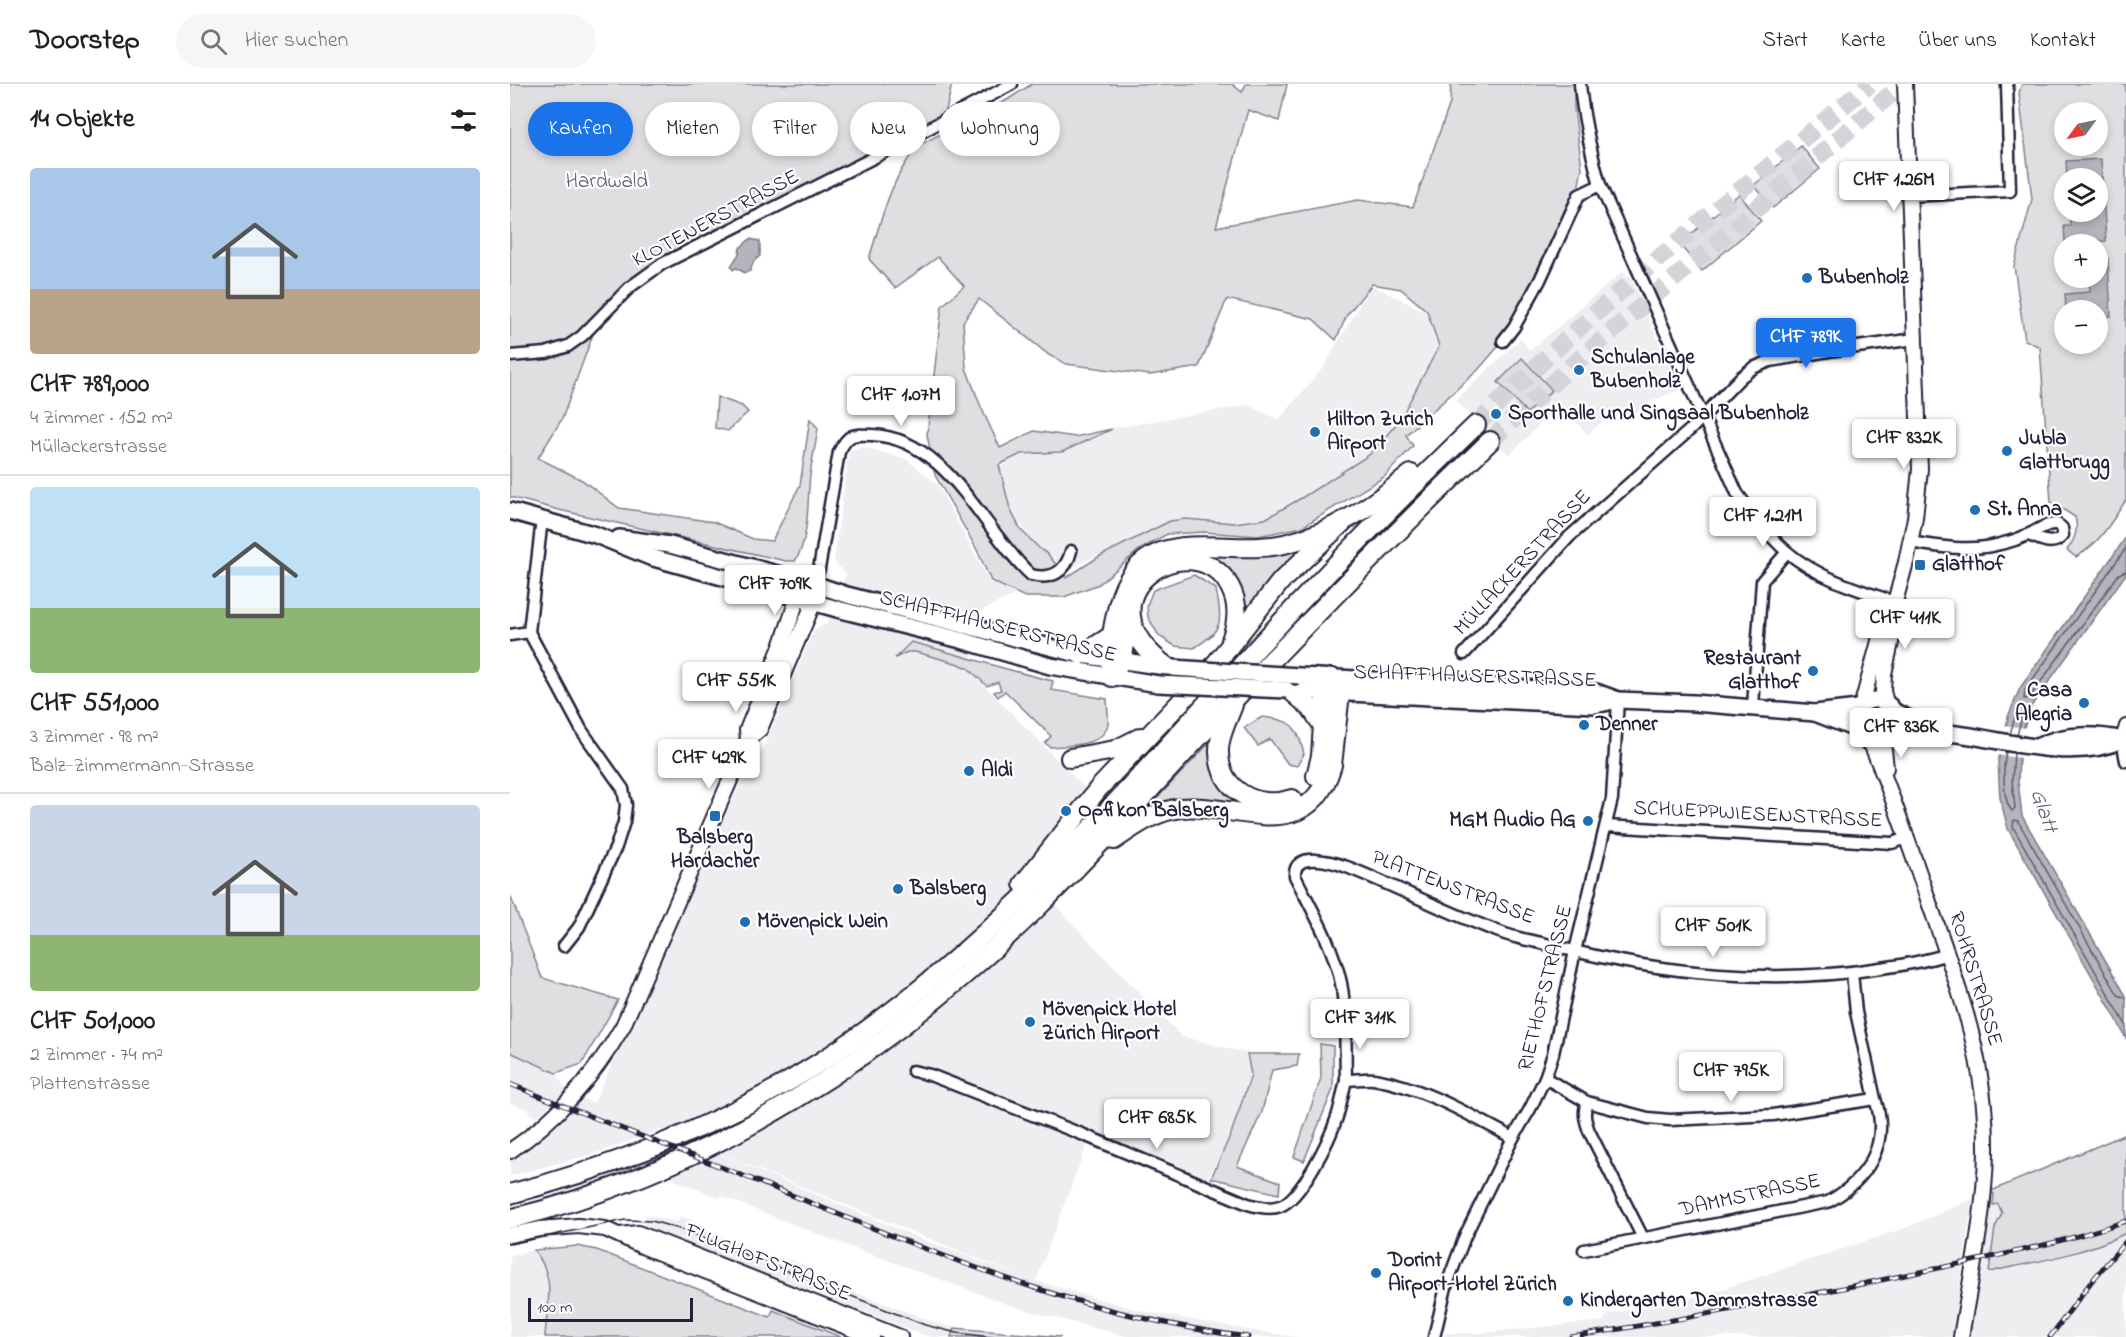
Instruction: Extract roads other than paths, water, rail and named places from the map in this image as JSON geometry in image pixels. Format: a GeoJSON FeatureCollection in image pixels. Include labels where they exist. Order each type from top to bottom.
{"type":"FeatureCollection","features":[{"type":"Feature","properties":{"kind":"highway"},"geometry":{"type":"LineString","coordinates":[[510,1194],[635,1155],[704,1126],[750,1103],[822,1061],[919,991],[975,945],[1090,830],[1309,592],[1475,425],[1380,498],[1343,522],[1308,537],[1282,544],[1246,548],[1191,545],[1153,555],[1134,571],[1124,588],[1111,636],[1114,666]]}},
{"type":"Feature","properties":{"kind":"highway"},"geometry":{"type":"LineString","coordinates":[[510,1219],[592,1196],[647,1175],[722,1141],[817,1088],[881,1043],[944,993],[1022,923],[1087,858],[1235,698],[1373,556],[1490,441]]}},
{"type":"Feature","properties":{"kind":"highway"},"geometry":{"type":"LineString","coordinates":[[975,945],[1099,788],[1209,672],[1281,581],[1343,522]]}},
{"type":"Feature","properties":{"kind":"highway"},"geometry":{"type":"LineString","coordinates":[[1114,666],[1137,589],[1150,572],[1173,561],[1198,562],[1223,576],[1237,608],[1236,622],[1228,647]]}},
{"type":"Feature","properties":{"kind":"highway"},"geometry":{"type":"LineString","coordinates":[[1130,617],[1140,642],[1152,655],[1170,668]]}},
{"type":"Feature","properties":{"kind":"highway"},"geometry":{"type":"LineString","coordinates":[[1081,655],[1111,636]]}},
{"type":"Feature","properties":{"kind":"highway"},"geometry":{"type":"LineString","coordinates":[[1293,686],[1323,726]]}},
{"type":"Feature","properties":{"kind":"highway"},"geometry":{"type":"LineString","coordinates":[[1235,698],[1221,739],[1220,762],[1226,777],[1235,789],[1258,802],[1269,803],[1286,801],[1298,795],[1315,777],[1320,764],[1323,726],[1333,688]]}},
{"type":"Feature","properties":{"kind":"highway"},"geometry":{"type":"LineString","coordinates":[[1087,858],[1138,824],[1170,810],[1203,808],[1268,816],[1287,813],[1304,806],[1320,792],[1329,775],[1334,755],[1333,688]]}},
{"type":"Feature","properties":{"kind":"highway"},"geometry":{"type":"LineString","coordinates":[[1099,788],[1096,774],[1090,765],[1083,760],[1070,758],[1115,750],[1128,745],[1158,726]]}},
{"type":"Feature","properties":{"kind":"main road"},"geometry":{"type":"LineString","coordinates":[[1881,738],[1895,723],[1883,691],[1884,674],[1896,620],[1895,602],[1910,542],[1920,469],[1905,84]]}},
{"type":"Feature","properties":{"kind":"main road","name":"SCHAFFHAUSERSTRASSE"},"geometry":{"type":"LineString","coordinates":[[510,511],[596,535],[650,557],[1050,666],[1170,668],[1293,686]]}},
{"type":"Feature","properties":{"kind":"main road","name":"SCHAFFHAUSERSTRASSE"},"geometry":{"type":"LineString","coordinates":[[596,535],[670,545],[847,595],[1081,655],[1158,684],[1596,692],[1618,700],[1753,706],[1815,713],[1856,729],[1864,739],[1936,732],[2036,746],[2049,750],[2104,747],[2125,735]]}},
{"type":"Feature","properties":{"kind":"main road"},"geometry":{"type":"LineString","coordinates":[[748,739],[747,730],[782,644],[798,597],[814,584]]}},
{"type":"Feature","properties":{"kind":"main road"},"geometry":{"type":"LineString","coordinates":[[510,1151],[532,1135],[573,1098],[601,1063],[623,1026],[748,739],[760,729],[814,602],[814,584]]}},
{"type":"Feature","properties":{"kind":"main road"},"geometry":{"type":"LineString","coordinates":[[1856,729],[1854,718],[1860,706],[1886,615],[1895,602]]}},
{"type":"Feature","properties":{"kind":"main road","name":"SCHAFFHAUSERSTRASSE"},"geometry":{"type":"LineString","coordinates":[[1815,713],[1860,706],[1876,700],[1936,732]]}},
{"type":"Feature","properties":{"kind":"main road","name":"ROHRSTRASSE"},"geometry":{"type":"LineString","coordinates":[[1881,738],[1887,782],[1963,997],[1974,1040],[1983,1093],[1986,1151],[1982,1202],[1961,1337]]}},
{"type":"Feature","properties":{"kind":"main road","name":"FLUGHOFSTRASSE"},"geometry":{"type":"LineString","coordinates":[[510,1235],[540,1229],[578,1226],[605,1229],[644,1247],[872,1337]]}},
{"type":"Feature","properties":{"kind":"main road","name":"FLUGHOFSTRASSE"},"geometry":{"type":"LineString","coordinates":[[620,1235],[638,1233],[900,1337]]}},
{"type":"Feature","properties":{"kind":"street","name":"KLOTENERSTRASSE"},"geometry":{"type":"LineString","coordinates":[[510,356],[546,353],[568,346],[582,336],[630,287],[662,264],[855,168],[1012,84]]}},
{"type":"Feature","properties":{"kind":"street"},"geometry":{"type":"LineString","coordinates":[[1580,84],[1586,130],[1600,185],[1737,493],[1767,532],[1787,552],[1821,574],[1844,585],[1895,602]]}},
{"type":"Feature","properties":{"kind":"street"},"geometry":{"type":"LineString","coordinates":[[1909,196],[2010,191],[2007,84]]}},
{"type":"Feature","properties":{"kind":"street"},"geometry":{"type":"LineString","coordinates":[[1503,341],[1514,327],[1540,280],[1579,195],[1600,185]]}},
{"type":"Feature","properties":{"kind":"street","name":"MÜLLACKERSTRASSE"},"geometry":{"type":"LineString","coordinates":[[1464,654],[1569,537],[1691,429],[1741,377],[1770,361],[1915,339]]}},
{"type":"Feature","properties":{"kind":"street"},"geometry":{"type":"LineString","coordinates":[[814,584],[819,569],[839,452],[846,439],[854,434],[879,435],[905,443],[943,469],[1031,575],[1042,578],[1056,574],[1068,562],[1071,551]]}},
{"type":"Feature","properties":{"kind":"street"},"geometry":{"type":"LineString","coordinates":[[542,519],[529,632],[582,731],[623,789],[627,805],[616,847],[579,927],[564,946]]}},
{"type":"Feature","properties":{"kind":"street"},"geometry":{"type":"LineString","coordinates":[[1910,542],[1980,548],[1999,545],[2028,535]]}},
{"type":"Feature","properties":{"kind":"street"},"geometry":{"type":"LineString","coordinates":[[1753,706],[1762,581],[1787,552]]}},
{"type":"Feature","properties":{"kind":"street"},"geometry":{"type":"LineString","coordinates":[[510,635],[529,632]]}},
{"type":"Feature","properties":{"kind":"street","name":"RIETHOFSTRASSE"},"geometry":{"type":"LineString","coordinates":[[1434,1337],[1446,1287],[1460,1246],[1477,1207],[1545,1078],[1553,1053],[1612,795],[1618,700]]}},
{"type":"Feature","properties":{"kind":"street"},"geometry":{"type":"LineString","coordinates":[[2125,735],[2126,761]]}},
{"type":"Feature","properties":{"kind":"street","name":"SCHUEPPWIESENSTRASSE"},"geometry":{"type":"LineString","coordinates":[[1606,826],[1892,843],[1907,838]]}},
{"type":"Feature","properties":{"kind":"street","name":"PLATTENSTRASSE"},"geometry":{"type":"LineString","coordinates":[[1346,1080],[1344,1003],[1341,984],[1329,945],[1295,876],[1295,869],[1301,862],[1317,859],[1344,866],[1508,935],[1575,951],[1679,970],[1768,975],[1852,973],[1927,961],[1948,954]]}},
{"type":"Feature","properties":{"kind":"street","name":"DAMMSTRASSE"},"geometry":{"type":"LineString","coordinates":[[1584,1250],[1828,1202],[1853,1186],[1866,1171],[1877,1146],[1880,1112],[1875,1099],[1856,1012],[1852,973]]}},
{"type":"Feature","properties":{"kind":"street"},"geometry":{"type":"LineString","coordinates":[[914,1071],[930,1075],[1084,1135],[1262,1208],[1277,1208],[1288,1203],[1296,1195],[1317,1160],[1336,1119],[1346,1080],[1373,1079],[1406,1088],[1450,1106],[1513,1138]]}},
{"type":"Feature","properties":{"kind":"street"},"geometry":{"type":"LineString","coordinates":[[1545,1078],[1587,1102],[1648,1118],[1670,1120],[1773,1115],[1875,1099]]}},
{"type":"Feature","properties":{"kind":"street"},"geometry":{"type":"LineString","coordinates":[[1587,1102],[1584,1108],[1584,1119],[1643,1238]]}},
{"type":"Feature","properties":{"kind":"water"},"geometry":{"type":"Polygon","coordinates":[[[2101,159],[2102,168],[2066,168],[2066,161],[2101,159]]]}},
{"type":"Feature","properties":{"kind":"water"},"geometry":{"type":"Polygon","coordinates":[[[2070,222],[2105,222],[2106,234],[2064,234],[2064,226],[2070,226],[2070,222]]]}},
{"type":"Feature","properties":{"kind":"water"},"geometry":{"type":"Polygon","coordinates":[[[750,239],[760,241],[760,256],[754,261],[750,271],[745,273],[736,268],[733,270],[731,266],[740,248],[750,239]]]}},
{"type":"Feature","properties":{"kind":"water"},"geometry":{"type":"Polygon","coordinates":[[[2108,259],[2111,316],[2108,316],[2108,300],[2065,300],[2065,294],[2090,292],[2090,288],[2108,288],[2108,259]]]}},
{"type":"Feature","properties":{"kind":"water"},"geometry":{"type":"Polygon","coordinates":[[[2126,537],[2126,574],[2032,705],[2024,727],[2018,781],[2022,816],[2126,996],[2126,1039],[2008,829],[2000,798],[1998,762],[2008,717],[2020,688],[2126,537]]]}},
{"type":"Feature","properties":{"kind":"tunnel"},"geometry":{"type":"LineString","coordinates":[[1476,425],[1619,292],[1870,84]]}},
{"type":"Feature","properties":{"kind":"tunnel"},"geometry":{"type":"LineString","coordinates":[[1490,441],[1569,368],[1903,84]]}},
{"type":"Feature","properties":{"kind":"tram line"},"geometry":{"type":"LineString","coordinates":[[510,1244],[625,1220],[652,1221],[683,1230],[925,1325],[957,1333],[991,1337]]}},
{"type":"Feature","properties":{"kind":"railway"},"geometry":{"type":"LineString","coordinates":[[510,1084],[927,1250],[1031,1287],[1138,1317],[1248,1337]]}},
{"type":"Feature","properties":{"kind":"railway"},"geometry":{"type":"LineString","coordinates":[[1571,1337],[1741,1308],[1965,1263],[2100,1230],[2126,1221]]}},
{"type":"Feature","properties":{"kind":"railway"},"geometry":{"type":"LineString","coordinates":[[2050,1337],[2091,1282],[2126,1241]]}},
{"type":"Feature","properties":{"kind":"place","name":"Bubenholz"},"geometry":{"type":"Point","coordinates":[1807,278]}},
{"type":"Feature","properties":{"kind":"place","name":"Schulanlage Bubenholz"},"geometry":{"type":"Point","coordinates":[1579,370]}},
{"type":"Feature","properties":{"kind":"place","name":"Sporthalle und Singsaal Bubenholz"},"geometry":{"type":"Point","coordinates":[1496,414]}},
{"type":"Feature","properties":{"kind":"place","name":"Hilton Zurich Airport"},"geometry":{"type":"Point","coordinates":[1315,432]}},
{"type":"Feature","properties":{"kind":"place","name":"Jubla Glattbrugg"},"geometry":{"type":"Point","coordinates":[2007,451]}},
{"type":"Feature","properties":{"kind":"place","name":"St. Anna"},"geometry":{"type":"Point","coordinates":[1975,510]}},
{"type":"Feature","properties":{"kind":"place","name":"Glatthof"},"geometry":{"type":"Point","coordinates":[1920,565]}},
{"type":"Feature","properties":{"kind":"place","name":"Restaurant Glatthof"},"geometry":{"type":"Point","coordinates":[1813,671]}},
{"type":"Feature","properties":{"kind":"place","name":"Casa Alegria"},"geometry":{"type":"Point","coordinates":[2084,703]}},
{"type":"Feature","properties":{"kind":"place","name":"Denner"},"geometry":{"type":"Point","coordinates":[1584,725]}},
{"type":"Feature","properties":{"kind":"place","name":"Aldi"},"geometry":{"type":"Point","coordinates":[969,771]}},
{"type":"Feature","properties":{"kind":"place","name":"Opfikon Balsberg"},"geometry":{"type":"Point","coordinates":[1066,811]}},
{"type":"Feature","properties":{"kind":"place","name":"Balsberg Hardacher"},"geometry":{"type":"Point","coordinates":[715,816]}},
{"type":"Feature","properties":{"kind":"place","name":"MGM Audio AG"},"geometry":{"type":"Point","coordinates":[1588,821]}},
{"type":"Feature","properties":{"kind":"place","name":"Balsberg"},"geometry":{"type":"Point","coordinates":[898,889]}},
{"type":"Feature","properties":{"kind":"place","name":"Mövenpick Wein"},"geometry":{"type":"Point","coordinates":[745,922]}},
{"type":"Feature","properties":{"kind":"place","name":"Mövenpick Hotel Zürich Airport"},"geometry":{"type":"Point","coordinates":[1030,1022]}},
{"type":"Feature","properties":{"kind":"place","name":"Dorint Airport-Hotel Zürich"},"geometry":{"type":"Point","coordinates":[1376,1273]}},
{"type":"Feature","properties":{"kind":"place","name":"Kindergarten Dammstrasse"},"geometry":{"type":"Point","coordinates":[1568,1301]}},
{"type":"Feature","properties":{"kind":"park label","name":"Hardwald"},"geometry":{"type":"Point","coordinates":[607,182]}},
{"type":"Feature","properties":{"kind":"water label","name":"Glatt"},"geometry":{"type":"Point","coordinates":[2043,811]}}]}
